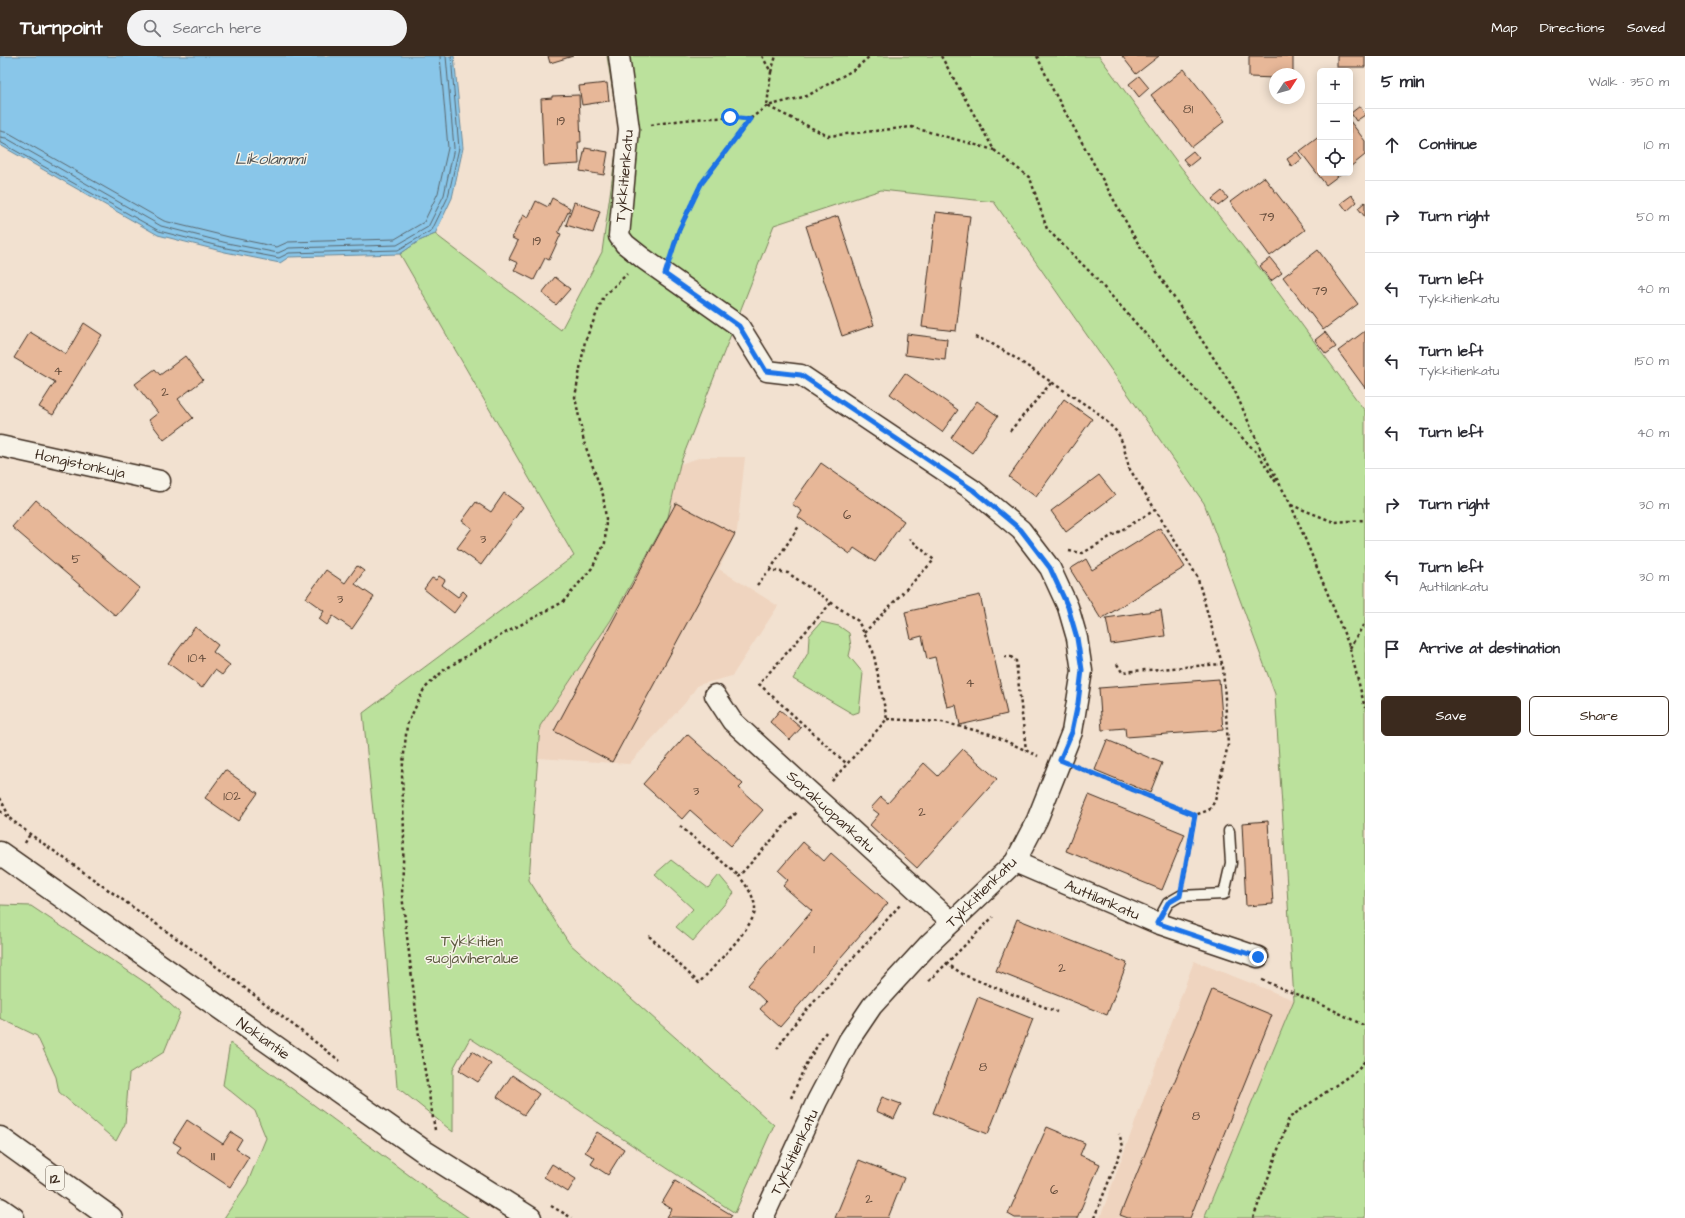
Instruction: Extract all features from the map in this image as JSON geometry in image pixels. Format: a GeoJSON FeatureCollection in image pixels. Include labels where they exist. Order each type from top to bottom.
{"type":"FeatureCollection","features":[{"type":"Feature","properties":{"kind":"main road","name":"Nokiantie"},"geometry":{"type":"LineString","coordinates":[[0,853],[425,1152],[530,1218]]}},
{"type":"Feature","properties":{"kind":"main road","name":"12"},"geometry":{"type":"LineString","coordinates":[[0,1138],[111,1218]]}},
{"type":"Feature","properties":{"kind":"main road"},"geometry":{"type":"LineString","coordinates":[[0,1209],[12,1218]]}},
{"type":"Feature","properties":{"kind":"street","name":"Tykkitienkatu"},"geometry":{"type":"LineString","coordinates":[[619,56],[629,129],[619,236],[625,244],[739,326],[766,371],[801,375],[973,490],[1021,530],[1050,568],[1068,607],[1077,638],[1082,670],[1078,703],[1072,732],[1053,760],[1037,820],[1015,862],[908,966],[872,1006],[850,1040],[817,1101],[763,1218]]}},
{"type":"Feature","properties":{"kind":"street","name":"Hongistonkuja"},"geometry":{"type":"LineString","coordinates":[[0,446],[160,481]]}},
{"type":"Feature","properties":{"kind":"street","name":"Sorakuopankatu"},"geometry":{"type":"LineString","coordinates":[[715,695],[732,721],[809,803],[952,922]]}},
{"type":"Feature","properties":{"kind":"street","name":"Auttilankatu"},"geometry":{"type":"LineString","coordinates":[[1015,862],[1157,923],[1258,957]]}},
{"type":"Feature","properties":{"kind":"lane"},"geometry":{"type":"LineString","coordinates":[[1157,923],[1168,903],[1180,896],[1224,894],[1231,863],[1229,831]]}},
{"type":"Feature","properties":{"kind":"path"},"geometry":{"type":"LineString","coordinates":[[762,56],[771,72]]}},
{"type":"Feature","properties":{"kind":"path"},"geometry":{"type":"LineString","coordinates":[[767,106],[771,72],[776,56]]}},
{"type":"Feature","properties":{"kind":"path"},"geometry":{"type":"LineString","coordinates":[[665,274],[679,230],[701,184],[750,119],[767,106],[807,96],[855,69],[870,56]]}},
{"type":"Feature","properties":{"kind":"path"},"geometry":{"type":"LineString","coordinates":[[941,56],[994,150]]}},
{"type":"Feature","properties":{"kind":"path"},"geometry":{"type":"LineString","coordinates":[[1037,56],[1053,90],[1136,240],[1234,389],[1260,448],[1291,505],[1350,648],[1365,708]]}},
{"type":"Feature","properties":{"kind":"path"},"geometry":{"type":"LineString","coordinates":[[767,106],[828,136],[911,127],[994,150],[1030,178],[1047,228],[1090,272],[1194,388],[1259,455],[1291,505],[1334,522],[1365,520]]}},
{"type":"Feature","properties":{"kind":"path"},"geometry":{"type":"LineString","coordinates":[[629,129],[695,118],[730,117],[750,119]]}},
{"type":"Feature","properties":{"kind":"path"},"geometry":{"type":"LineString","coordinates":[[429,1130],[436,1135],[419,1036],[402,895],[404,834],[402,773],[407,725],[424,689],[444,670],[496,638],[563,602],[592,568],[605,542],[606,519],[603,495],[584,442],[575,396],[586,341],[604,296],[644,259]]}},
{"type":"Feature","properties":{"kind":"path"},"geometry":{"type":"LineString","coordinates":[[887,719],[942,722],[990,734],[1026,751],[1195,815],[1209,810],[1215,801],[1228,745],[1222,664],[1198,576],[1129,468],[1124,444],[1118,432],[1098,413],[1012,356],[989,342],[975,337]]}},
{"type":"Feature","properties":{"kind":"path"},"geometry":{"type":"LineString","coordinates":[[1010,431],[1051,383]]}},
{"type":"Feature","properties":{"kind":"path"},"geometry":{"type":"LineString","coordinates":[[1069,551],[1083,552],[1155,510]]}},
{"type":"Feature","properties":{"kind":"path"},"geometry":{"type":"LineString","coordinates":[[756,585],[770,570],[799,526]]}},
{"type":"Feature","properties":{"kind":"path"},"geometry":{"type":"LineString","coordinates":[[864,633],[934,560],[910,539]]}},
{"type":"Feature","properties":{"kind":"path"},"geometry":{"type":"LineString","coordinates":[[770,570],[788,573],[858,621],[873,651],[887,719]]}},
{"type":"Feature","properties":{"kind":"path"},"geometry":{"type":"LineString","coordinates":[[831,603],[759,684],[847,764]]}},
{"type":"Feature","properties":{"kind":"path"},"geometry":{"type":"LineString","coordinates":[[1350,648],[1365,622]]}},
{"type":"Feature","properties":{"kind":"path"},"geometry":{"type":"LineString","coordinates":[[1004,657],[1011,657],[1016,661],[1026,751]]}},
{"type":"Feature","properties":{"kind":"path"},"geometry":{"type":"LineString","coordinates":[[1117,664],[1122,672],[1222,664]]}},
{"type":"Feature","properties":{"kind":"path"},"geometry":{"type":"LineString","coordinates":[[739,876],[847,764],[887,719]]}},
{"type":"Feature","properties":{"kind":"path"},"geometry":{"type":"LineString","coordinates":[[0,798],[11,820]]}},
{"type":"Feature","properties":{"kind":"path"},"geometry":{"type":"LineString","coordinates":[[0,811],[228,975],[341,1062]]}},
{"type":"Feature","properties":{"kind":"path"},"geometry":{"type":"LineString","coordinates":[[1180,896],[1195,815]]}},
{"type":"Feature","properties":{"kind":"path"},"geometry":{"type":"LineString","coordinates":[[649,936],[699,983],[750,924],[755,910],[750,890],[739,876],[680,826]]}},
{"type":"Feature","properties":{"kind":"path"},"geometry":{"type":"LineString","coordinates":[[777,1049],[790,1029],[900,904]]}},
{"type":"Feature","properties":{"kind":"path"},"geometry":{"type":"LineString","coordinates":[[925,984],[994,916]]}},
{"type":"Feature","properties":{"kind":"path"},"geometry":{"type":"LineString","coordinates":[[946,963],[964,975],[1057,1012]]}},
{"type":"Feature","properties":{"kind":"path"},"geometry":{"type":"LineString","coordinates":[[1256,978],[1327,1007],[1365,1026]]}},
{"type":"Feature","properties":{"kind":"path"},"geometry":{"type":"LineString","coordinates":[[791,1100],[806,1064],[829,1026]]}},
{"type":"Feature","properties":{"kind":"path"},"geometry":{"type":"LineString","coordinates":[[1253,1218],[1289,1118],[1356,1071],[1365,1062]]}},
{"type":"Feature","properties":{"kind":"path"},"geometry":{"type":"LineString","coordinates":[[1094,1218],[1123,1146],[1119,1134]]}},
{"type":"Feature","properties":{"kind":"path"},"geometry":{"type":"LineString","coordinates":[[545,1202],[572,1218]]}},
{"type":"Feature","properties":{"kind":"shaded area"},"geometry":{"type":"Polygon","coordinates":[[[702,457],[745,457],[737,531],[719,569],[778,606],[732,676],[698,685],[685,703],[629,764],[539,758],[540,726],[611,620],[668,518],[680,464],[702,457]]]}},
{"type":"Feature","properties":{"kind":"shaded area"},"geometry":{"type":"Polygon","coordinates":[[[1194,961],[1294,1000],[1204,1218],[1100,1218],[1194,961]]]}},
{"type":"Feature","properties":{"kind":"green space","name":"Tykkitien suojaviheralue"},"geometry":{"type":"Polygon","coordinates":[[[607,56],[1099,56],[1180,166],[1272,284],[1365,411],[1365,1218],[1204,1218],[1294,1000],[1275,694],[1204,503],[994,202],[881,190],[774,225],[680,464],[668,517],[611,620],[540,726],[529,880],[569,943],[774,1125],[735,1213],[470,1038],[453,1069],[453,1132],[397,1087],[382,900],[363,713],[574,556],[400,254],[419,241],[435,234],[561,330],[602,252],[619,130],[607,56]]]}},
{"type":"Feature","properties":{"kind":"green space"},"geometry":{"type":"Polygon","coordinates":[[[821,622],[839,626],[849,633],[851,647],[849,656],[863,673],[859,712],[853,714],[793,679],[808,653],[809,636],[821,622]]]}},
{"type":"Feature","properties":{"kind":"green space"},"geometry":{"type":"Polygon","coordinates":[[[671,860],[708,888],[719,875],[734,893],[693,941],[676,927],[693,909],[655,874],[671,860]]]}},
{"type":"Feature","properties":{"kind":"green space"},"geometry":{"type":"Polygon","coordinates":[[[0,905],[31,906],[149,985],[180,1013],[164,1052],[129,1074],[125,1124],[116,1141],[59,1092],[56,1077],[37,1036],[0,1018],[0,905]]]}},
{"type":"Feature","properties":{"kind":"green space"},"geometry":{"type":"Polygon","coordinates":[[[230,1043],[469,1218],[224,1218],[247,1184],[266,1138],[255,1111],[223,1085],[230,1043]]]}},
{"type":"Feature","properties":{"kind":"water","name":"Likolammi"},"geometry":{"type":"Polygon","coordinates":[[[0,56],[454,56],[463,148],[452,198],[435,234],[419,241],[400,254],[289,257],[280,263],[225,252],[158,235],[0,145],[0,56]]]}},
{"type":"Feature","properties":{"kind":"building"},"geometry":{"type":"Polygon","coordinates":[[[548,56],[573,56],[550,63],[548,56]]]}},
{"type":"Feature","properties":{"kind":"building"},"geometry":{"type":"Polygon","coordinates":[[[1122,56],[1159,56],[1136,74],[1122,56]]]}},
{"type":"Feature","properties":{"kind":"building"},"geometry":{"type":"Polygon","coordinates":[[[1249,56],[1293,56],[1293,68],[1269,68],[1269,78],[1249,77],[1249,56]]]}},
{"type":"Feature","properties":{"kind":"building"},"geometry":{"type":"Polygon","coordinates":[[[1337,56],[1365,56],[1365,67],[1337,67],[1337,56]]]}},
{"type":"Feature","properties":{"kind":"building"},"geometry":{"type":"Polygon","coordinates":[[[1184,69],[1225,121],[1192,147],[1151,95],[1184,69]]]}},
{"type":"Feature","properties":{"kind":"building"},"geometry":{"type":"Polygon","coordinates":[[[1139,76],[1149,88],[1139,97],[1129,84],[1139,76]]]}},
{"type":"Feature","properties":{"kind":"building"},"geometry":{"type":"Polygon","coordinates":[[[607,83],[609,101],[582,105],[579,86],[607,83]]]}},
{"type":"Feature","properties":{"kind":"building"},"geometry":{"type":"Polygon","coordinates":[[[579,95],[581,142],[578,142],[579,164],[544,166],[541,99],[552,98],[552,96],[579,95]]]}},
{"type":"Feature","properties":{"kind":"building"},"geometry":{"type":"Polygon","coordinates":[[[1360,106],[1365,115],[1356,121],[1353,116],[1353,111],[1360,106]]]}},
{"type":"Feature","properties":{"kind":"building"},"geometry":{"type":"Polygon","coordinates":[[[1353,125],[1365,141],[1365,155],[1353,165],[1353,125]]]}},
{"type":"Feature","properties":{"kind":"building"},"geometry":{"type":"Polygon","coordinates":[[[1317,138],[1317,173],[1300,151],[1317,138]]]}},
{"type":"Feature","properties":{"kind":"building"},"geometry":{"type":"Polygon","coordinates":[[[585,148],[608,152],[604,175],[580,171],[585,148]]]}},
{"type":"Feature","properties":{"kind":"building"},"geometry":{"type":"Polygon","coordinates":[[[1193,151],[1199,158],[1189,166],[1183,159],[1193,151]]]}},
{"type":"Feature","properties":{"kind":"building"},"geometry":{"type":"Polygon","coordinates":[[[1297,152],[1302,159],[1292,167],[1287,159],[1297,152]]]}},
{"type":"Feature","properties":{"kind":"building"},"geometry":{"type":"Polygon","coordinates":[[[1319,176],[1338,176],[1326,185],[1319,176]]]}},
{"type":"Feature","properties":{"kind":"building"},"geometry":{"type":"Polygon","coordinates":[[[1264,177],[1305,230],[1270,256],[1230,202],[1264,177]]]}},
{"type":"Feature","properties":{"kind":"building"},"geometry":{"type":"Polygon","coordinates":[[[1222,191],[1228,198],[1218,206],[1212,199],[1222,191]]]}},
{"type":"Feature","properties":{"kind":"building"},"geometry":{"type":"Polygon","coordinates":[[[1352,195],[1357,202],[1347,211],[1341,203],[1352,195]]]}},
{"type":"Feature","properties":{"kind":"building"},"geometry":{"type":"Polygon","coordinates":[[[552,198],[570,208],[558,233],[561,234],[549,260],[545,258],[534,280],[514,270],[518,263],[509,259],[518,241],[512,238],[523,215],[528,218],[536,201],[548,207],[552,198]]]}},
{"type":"Feature","properties":{"kind":"building"},"geometry":{"type":"Polygon","coordinates":[[[574,202],[600,211],[593,233],[566,225],[574,202]]]}},
{"type":"Feature","properties":{"kind":"building"},"geometry":{"type":"Polygon","coordinates":[[[1365,202],[1365,217],[1358,208],[1365,202]]]}},
{"type":"Feature","properties":{"kind":"building"},"geometry":{"type":"Polygon","coordinates":[[[936,212],[970,216],[956,331],[922,327],[936,212]]]}},
{"type":"Feature","properties":{"kind":"building"},"geometry":{"type":"Polygon","coordinates":[[[838,216],[874,325],[842,336],[806,226],[838,216]]]}},
{"type":"Feature","properties":{"kind":"building"},"geometry":{"type":"Polygon","coordinates":[[[1318,250],[1358,304],[1323,330],[1283,277],[1318,250]]]}},
{"type":"Feature","properties":{"kind":"building"},"geometry":{"type":"Polygon","coordinates":[[[1270,258],[1282,273],[1271,281],[1260,266],[1270,258]]]}},
{"type":"Feature","properties":{"kind":"building"},"geometry":{"type":"Polygon","coordinates":[[[555,277],[570,289],[556,305],[542,293],[555,277]]]}},
{"type":"Feature","properties":{"kind":"building"},"geometry":{"type":"Polygon","coordinates":[[[84,323],[102,335],[53,415],[39,407],[55,382],[14,358],[30,332],[66,354],[84,323]]]}},
{"type":"Feature","properties":{"kind":"building"},"geometry":{"type":"Polygon","coordinates":[[[1365,331],[1365,388],[1338,351],[1365,331]]]}},
{"type":"Feature","properties":{"kind":"building"},"geometry":{"type":"Polygon","coordinates":[[[1325,332],[1336,347],[1326,354],[1315,340],[1325,332]]]}},
{"type":"Feature","properties":{"kind":"building"},"geometry":{"type":"Polygon","coordinates":[[[907,334],[947,339],[945,360],[905,355],[907,334]]]}},
{"type":"Feature","properties":{"kind":"building"},"geometry":{"type":"Polygon","coordinates":[[[185,356],[203,380],[178,399],[193,418],[164,440],[149,420],[158,413],[135,384],[155,369],[160,375],[185,356]]]}},
{"type":"Feature","properties":{"kind":"building"},"geometry":{"type":"Polygon","coordinates":[[[905,373],[958,410],[942,432],[890,394],[905,373]]]}},
{"type":"Feature","properties":{"kind":"building"},"geometry":{"type":"Polygon","coordinates":[[[1064,399],[1092,419],[1036,497],[1009,477],[1064,399]]]}},
{"type":"Feature","properties":{"kind":"building"},"geometry":{"type":"Polygon","coordinates":[[[977,401],[998,416],[972,453],[951,438],[977,401]]]}},
{"type":"Feature","properties":{"kind":"building"},"geometry":{"type":"Polygon","coordinates":[[[821,463],[904,521],[875,562],[854,548],[850,554],[798,517],[802,511],[792,504],[821,463]]]}},
{"type":"Feature","properties":{"kind":"building"},"geometry":{"type":"Polygon","coordinates":[[[1099,475],[1115,495],[1066,532],[1051,511],[1099,475]]]}},
{"type":"Feature","properties":{"kind":"building"},"geometry":{"type":"Polygon","coordinates":[[[504,493],[523,507],[481,565],[457,548],[472,528],[462,521],[476,502],[491,512],[504,493]]]}},
{"type":"Feature","properties":{"kind":"building"},"geometry":{"type":"Polygon","coordinates":[[[36,500],[140,588],[116,616],[12,527],[36,500]]]}},
{"type":"Feature","properties":{"kind":"building"},"geometry":{"type":"Polygon","coordinates":[[[676,503],[735,534],[612,762],[554,731],[676,503]]]}},
{"type":"Feature","properties":{"kind":"building"},"geometry":{"type":"Polygon","coordinates":[[[1160,528],[1185,567],[1101,619],[1070,569],[1086,559],[1092,570],[1160,528]]]}},
{"type":"Feature","properties":{"kind":"building"},"geometry":{"type":"Polygon","coordinates":[[[357,566],[364,571],[355,584],[374,597],[352,629],[333,616],[327,625],[319,619],[324,611],[306,598],[326,570],[345,583],[357,566]]]}},
{"type":"Feature","properties":{"kind":"building"},"geometry":{"type":"Polygon","coordinates":[[[439,576],[445,580],[442,585],[458,597],[463,591],[467,595],[454,613],[424,589],[432,578],[436,580],[439,576]]]}},
{"type":"Feature","properties":{"kind":"building"},"geometry":{"type":"Polygon","coordinates":[[[980,595],[1007,714],[960,725],[956,705],[947,707],[935,657],[927,659],[922,636],[911,639],[905,612],[980,595]]]}},
{"type":"Feature","properties":{"kind":"building"},"geometry":{"type":"Polygon","coordinates":[[[1161,610],[1165,636],[1111,644],[1106,618],[1161,610]]]}},
{"type":"Feature","properties":{"kind":"building"},"geometry":{"type":"Polygon","coordinates":[[[195,627],[218,645],[213,652],[230,665],[222,675],[215,670],[202,688],[168,663],[195,627]]]}},
{"type":"Feature","properties":{"kind":"building"},"geometry":{"type":"Polygon","coordinates":[[[1219,679],[1223,730],[1126,737],[1125,728],[1102,730],[1099,688],[1219,679]]]}},
{"type":"Feature","properties":{"kind":"building"},"geometry":{"type":"Polygon","coordinates":[[[780,710],[801,728],[790,740],[770,722],[780,710]]]}},
{"type":"Feature","properties":{"kind":"building"},"geometry":{"type":"Polygon","coordinates":[[[687,734],[743,784],[739,788],[763,810],[731,846],[690,810],[682,819],[643,784],[687,734]]]}},
{"type":"Feature","properties":{"kind":"building"},"geometry":{"type":"Polygon","coordinates":[[[1107,740],[1162,763],[1150,793],[1095,770],[1107,740]]]}},
{"type":"Feature","properties":{"kind":"building"},"geometry":{"type":"Polygon","coordinates":[[[963,749],[997,779],[917,868],[870,825],[879,814],[871,808],[881,797],[888,803],[924,763],[938,776],[963,749]]]}},
{"type":"Feature","properties":{"kind":"building"},"geometry":{"type":"Polygon","coordinates":[[[225,770],[258,793],[238,821],[205,798],[225,770]]]}},
{"type":"Feature","properties":{"kind":"building"},"geometry":{"type":"Polygon","coordinates":[[[1089,795],[1185,834],[1162,890],[1066,851],[1089,795]]]}},
{"type":"Feature","properties":{"kind":"building"},"geometry":{"type":"Polygon","coordinates":[[[1268,821],[1273,904],[1246,906],[1242,823],[1268,821]]]}},
{"type":"Feature","properties":{"kind":"building"},"geometry":{"type":"Polygon","coordinates":[[[803,842],[824,861],[831,853],[888,903],[780,1027],[760,1009],[766,1002],[748,985],[812,911],[783,886],[788,880],[778,871],[803,842]]]}},
{"type":"Feature","properties":{"kind":"building"},"geometry":{"type":"Polygon","coordinates":[[[1017,919],[1127,963],[1107,1015],[996,971],[1017,919]]]}},
{"type":"Feature","properties":{"kind":"building"},"geometry":{"type":"Polygon","coordinates":[[[1212,990],[1272,1015],[1190,1218],[1128,1218],[1120,1215],[1212,990]]]}},
{"type":"Feature","properties":{"kind":"building"},"geometry":{"type":"Polygon","coordinates":[[[978,997],[1033,1019],[988,1134],[933,1113],[978,997]]]}},
{"type":"Feature","properties":{"kind":"building"},"geometry":{"type":"Polygon","coordinates":[[[472,1051],[491,1064],[478,1082],[459,1070],[472,1051]]]}},
{"type":"Feature","properties":{"kind":"building"},"geometry":{"type":"Polygon","coordinates":[[[512,1075],[539,1094],[524,1115],[497,1097],[512,1075]]]}},
{"type":"Feature","properties":{"kind":"building"},"geometry":{"type":"Polygon","coordinates":[[[882,1097],[901,1104],[894,1119],[876,1111],[882,1097]]]}},
{"type":"Feature","properties":{"kind":"building"},"geometry":{"type":"Polygon","coordinates":[[[187,1120],[223,1144],[231,1132],[242,1139],[236,1149],[249,1157],[230,1187],[177,1152],[181,1147],[173,1142],[187,1120]]]}},
{"type":"Feature","properties":{"kind":"building"},"geometry":{"type":"Polygon","coordinates":[[[1047,1127],[1085,1143],[1080,1155],[1100,1164],[1077,1218],[1015,1218],[1008,1214],[1047,1127]]]}},
{"type":"Feature","properties":{"kind":"building"},"geometry":{"type":"Polygon","coordinates":[[[597,1132],[624,1149],[608,1175],[591,1164],[595,1158],[585,1152],[597,1132]]]}},
{"type":"Feature","properties":{"kind":"building"},"geometry":{"type":"Polygon","coordinates":[[[859,1160],[904,1178],[888,1218],[835,1218],[859,1160]]]}},
{"type":"Feature","properties":{"kind":"building"},"geometry":{"type":"Polygon","coordinates":[[[552,1164],[576,1179],[568,1192],[544,1177],[552,1164]]]}},
{"type":"Feature","properties":{"kind":"building"},"geometry":{"type":"Polygon","coordinates":[[[675,1181],[732,1215],[730,1218],[667,1217],[672,1209],[662,1203],[675,1181]]]}},
{"type":"Feature","properties":{"kind":"route"},"geometry":{"type":"LineString","coordinates":[[730,117],[750,119],[701,184],[679,230],[665,274],[739,326],[766,371],[801,375],[973,490],[1021,530],[1050,568],[1068,607],[1077,638],[1082,670],[1078,703],[1072,732],[1060,760],[1195,815],[1180,896],[1168,903],[1157,923],[1258,957]]}}]}
